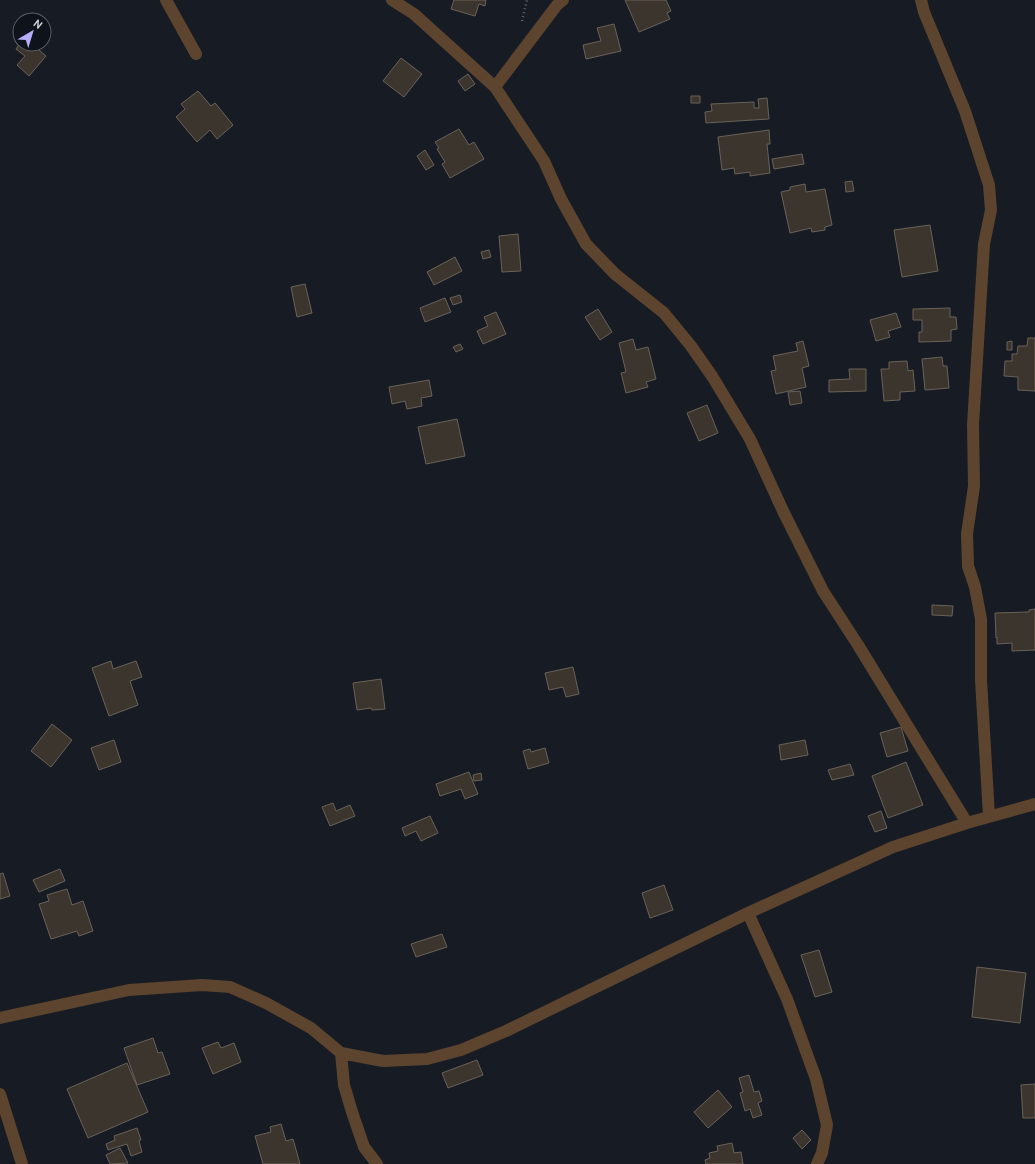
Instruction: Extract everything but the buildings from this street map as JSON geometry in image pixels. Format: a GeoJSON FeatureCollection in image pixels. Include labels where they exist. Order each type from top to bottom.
{"type":"FeatureCollection","features":[{"type":"Feature","properties":{"kind":"street"},"geometry":{"type":"LineString","coordinates":[[166,0],[196,54]]}},
{"type":"Feature","properties":{"kind":"street"},"geometry":{"type":"LineString","coordinates":[[392,0],[414,14],[495,87],[544,161],[561,199],[586,244],[615,274],[664,313],[691,346],[712,376],[750,440],[823,591],[858,645],[967,823]]}},
{"type":"Feature","properties":{"kind":"street"},"geometry":{"type":"LineString","coordinates":[[495,87],[557,5],[563,0]]}},
{"type":"Feature","properties":{"kind":"street"},"geometry":{"type":"LineString","coordinates":[[921,0],[924,12],[965,111],[989,185],[991,210],[984,244],[973,425],[974,486],[967,534],[968,566],[975,587],[981,619],[981,680],[989,816]]}},
{"type":"Feature","properties":{"kind":"street"},"geometry":{"type":"LineString","coordinates":[[0,1018],[129,990],[209,985],[230,988],[266,1002],[311,1028],[341,1053],[383,1061],[427,1059],[461,1050],[506,1031],[748,913],[893,847],[989,816],[1035,804]]}},
{"type":"Feature","properties":{"kind":"street"},"geometry":{"type":"LineString","coordinates":[[748,913],[787,999],[816,1079],[827,1125],[822,1153],[817,1164]]}},
{"type":"Feature","properties":{"kind":"street"},"geometry":{"type":"LineString","coordinates":[[341,1053],[344,1085],[352,1112],[364,1147],[377,1164]]}},
{"type":"Feature","properties":{"kind":"street"},"geometry":{"type":"LineString","coordinates":[[0,1094],[22,1164]]}}]}
